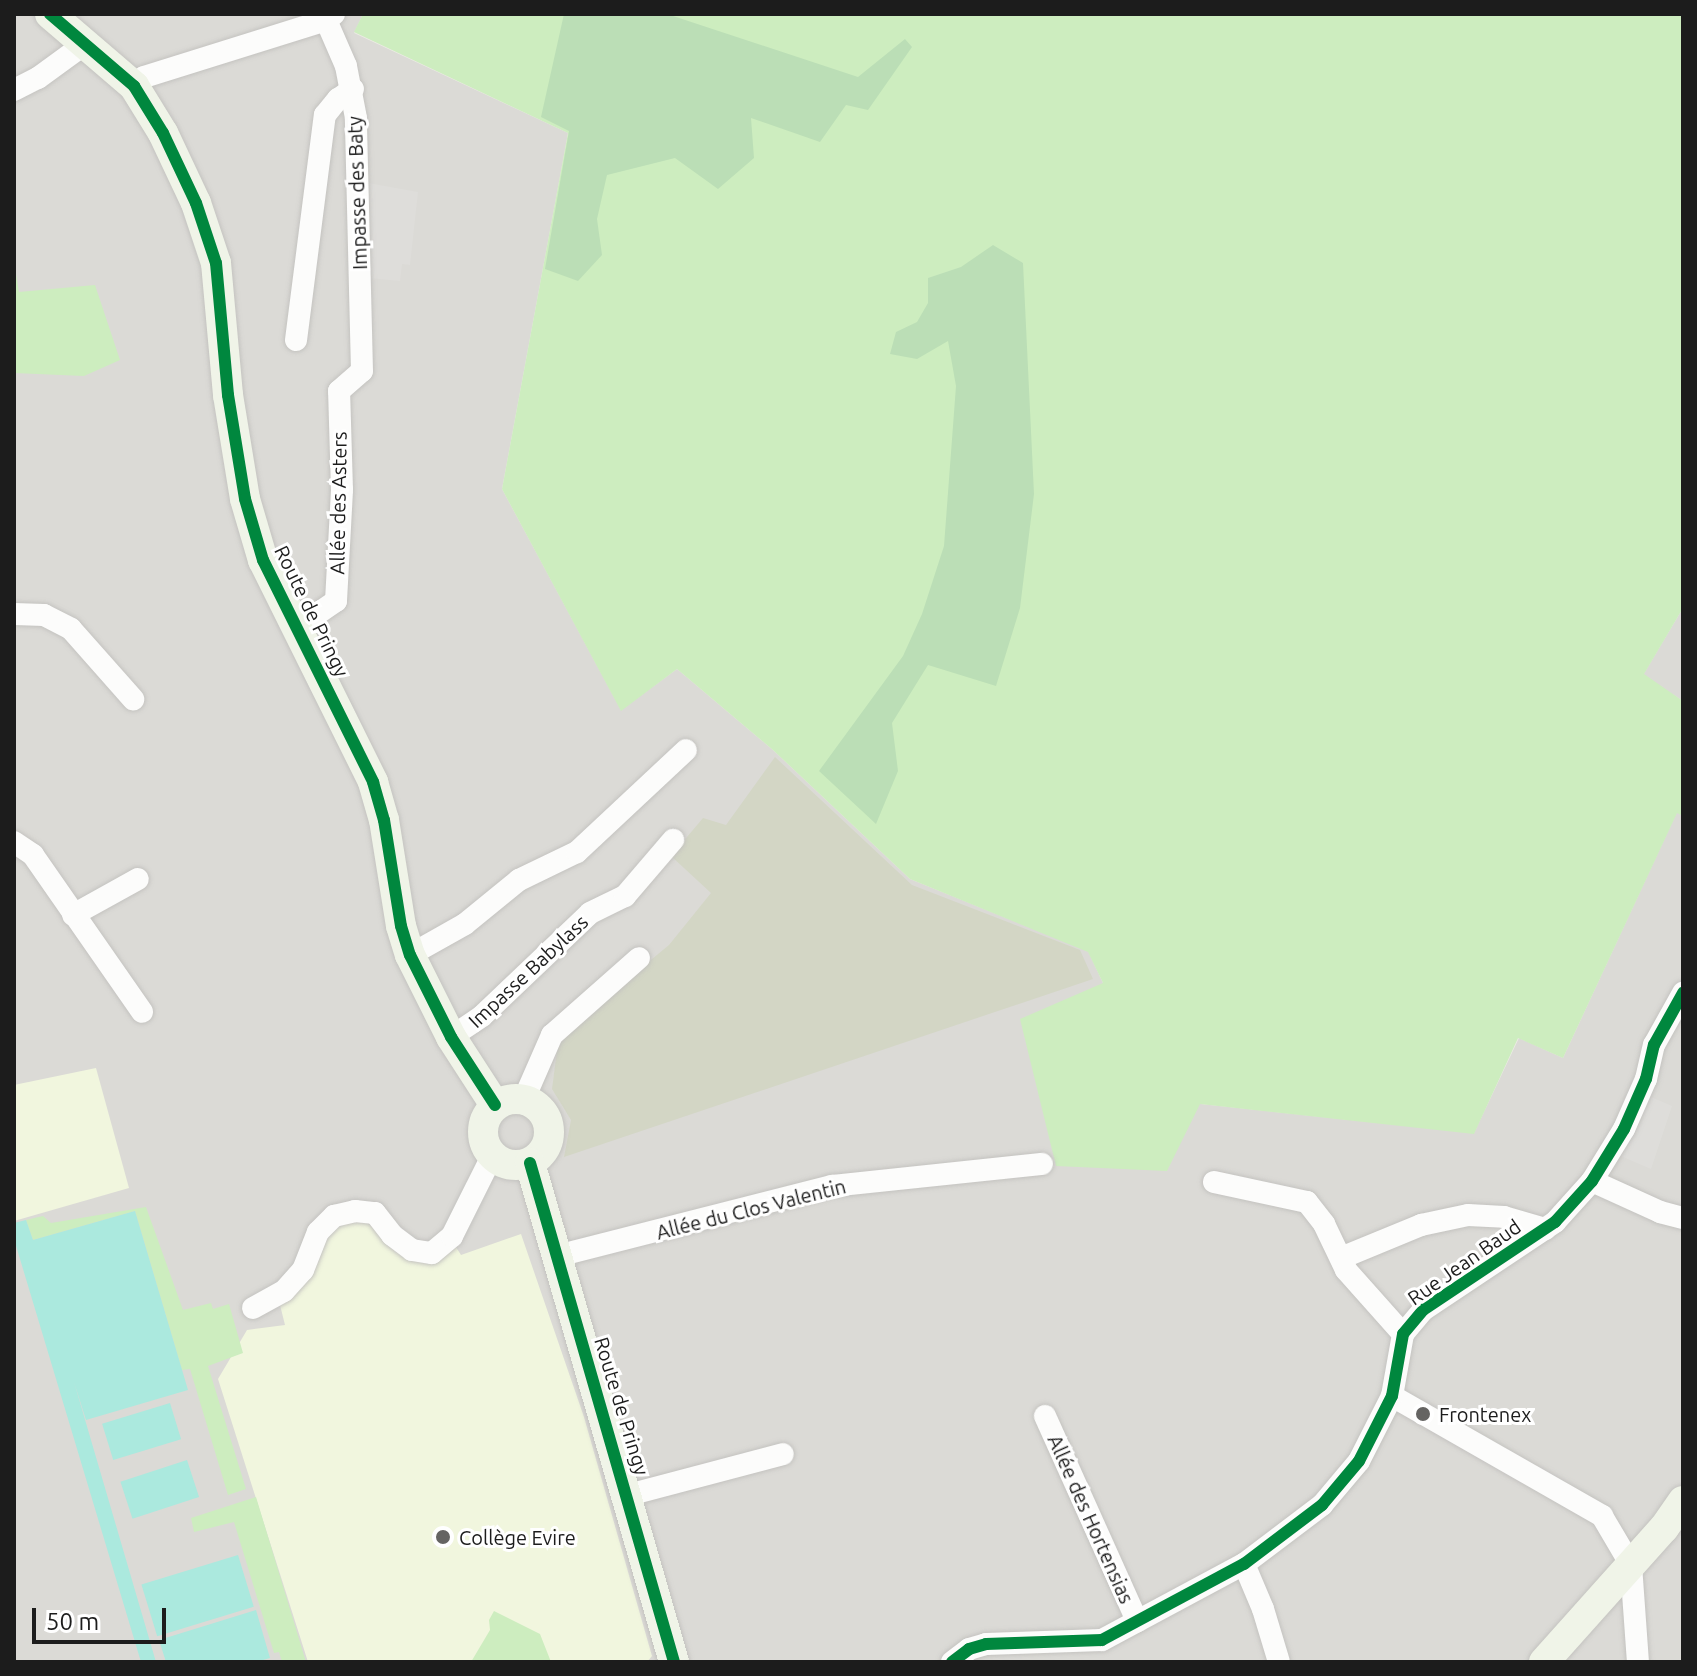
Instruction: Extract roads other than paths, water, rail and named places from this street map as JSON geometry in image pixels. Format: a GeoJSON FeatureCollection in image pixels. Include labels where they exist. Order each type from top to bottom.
{"type":"FeatureCollection","features":[{"type":"Feature","properties":{"kind":"street"},"geometry":{"type":"LineString","coordinates":[[134,86],[144,77],[330,17]]}},
{"type":"Feature","properties":{"kind":"street","name":"Impasse des Baty"},"geometry":{"type":"LineString","coordinates":[[330,17],[353,89],[362,371]]}},
{"type":"Feature","properties":{"kind":"street"},"geometry":{"type":"LineString","coordinates":[[14,90],[38,78],[70,25]]}},
{"type":"Feature","properties":{"kind":"street","name":"Route de Pringy"},"geometry":{"type":"LineString","coordinates":[[70,25],[134,86],[163,133],[208,235],[216,263],[228,395],[245,499],[263,560],[373,782],[384,820],[401,926],[410,955],[451,1037],[510,1102],[541,1110],[549,1130],[545,1149],[530,1163],[674,1662]]}},
{"type":"Feature","properties":{"kind":"street"},"geometry":{"type":"LineString","coordinates":[[296,340],[325,115],[338,99],[353,89]]}},
{"type":"Feature","properties":{"kind":"street","name":"Allée des Asters"},"geometry":{"type":"LineString","coordinates":[[298,627],[336,601],[342,490],[339,391],[362,371]]}},
{"type":"Feature","properties":{"kind":"street"},"geometry":{"type":"LineString","coordinates":[[14,614],[44,615],[71,629],[133,699]]}},
{"type":"Feature","properties":{"kind":"street"},"geometry":{"type":"LineString","coordinates":[[410,955],[465,924],[519,880],[577,852],[686,750]]}},
{"type":"Feature","properties":{"kind":"street","name":"Impasse Babylass"},"geometry":{"type":"LineString","coordinates":[[451,1037],[482,1016],[590,913],[625,896],[673,840]]}},
{"type":"Feature","properties":{"kind":"street"},"geometry":{"type":"LineString","coordinates":[[14,842],[33,855],[142,1012]]}},
{"type":"Feature","properties":{"kind":"street"},"geometry":{"type":"LineString","coordinates":[[73,915],[138,879]]}},
{"type":"Feature","properties":{"kind":"street"},"geometry":{"type":"LineString","coordinates":[[530,1163],[510,1165],[492,1156],[482,1136],[487,1114],[510,1102],[552,1035],[639,958]]}},
{"type":"Feature","properties":{"kind":"street","name":"Rue Jean Baud"},"geometry":{"type":"LineString","coordinates":[[952,1662],[969,1649],[986,1644],[1102,1640],[1244,1564],[1322,1505],[1359,1461],[1392,1396],[1403,1334],[1423,1310],[1545,1229],[1592,1181],[1624,1129],[1646,1079],[1654,1045],[1683,993]]}},
{"type":"Feature","properties":{"kind":"street"},"geometry":{"type":"LineString","coordinates":[[253,1308],[284,1291],[303,1270],[318,1232],[334,1216],[355,1211],[375,1213],[392,1235],[412,1250],[432,1253],[452,1236],[492,1156]]}},
{"type":"Feature","properties":{"kind":"street","name":"Allée du Clos Valentin"},"geometry":{"type":"LineString","coordinates":[[557,1256],[832,1186],[1042,1164]]}},
{"type":"Feature","properties":{"kind":"street"},"geometry":{"type":"LineString","coordinates":[[1592,1181],[1660,1212],[1683,1218]]}},
{"type":"Feature","properties":{"kind":"street"},"geometry":{"type":"LineString","coordinates":[[1214,1182],[1307,1202],[1324,1224],[1341,1258],[1368,1299],[1403,1334]]}},
{"type":"Feature","properties":{"kind":"street"},"geometry":{"type":"LineString","coordinates":[[1341,1258],[1421,1225],[1468,1215],[1504,1217],[1545,1229]]}},
{"type":"Feature","properties":{"kind":"street"},"geometry":{"type":"LineString","coordinates":[[1392,1396],[1602,1516],[1631,1565],[1638,1662]]}},
{"type":"Feature","properties":{"kind":"street","name":"Allée des Hortensias"},"geometry":{"type":"LineString","coordinates":[[1045,1416],[1137,1621]]}},
{"type":"Feature","properties":{"kind":"street"},"geometry":{"type":"LineString","coordinates":[[628,1495],[783,1454]]}},
{"type":"Feature","properties":{"kind":"street"},"geometry":{"type":"LineString","coordinates":[[1544,1662],[1631,1565],[1674,1528],[1683,1501]]}},
{"type":"Feature","properties":{"kind":"street"},"geometry":{"type":"LineString","coordinates":[[1244,1564],[1263,1609],[1279,1662]]}},
{"type":"Feature","properties":{"kind":"place","name":"Frontenex"},"geometry":{"type":"Point","coordinates":[1423,1414]}},
{"type":"Feature","properties":{"kind":"place","name":"Collège Evire"},"geometry":{"type":"Point","coordinates":[443,1537]}}]}
